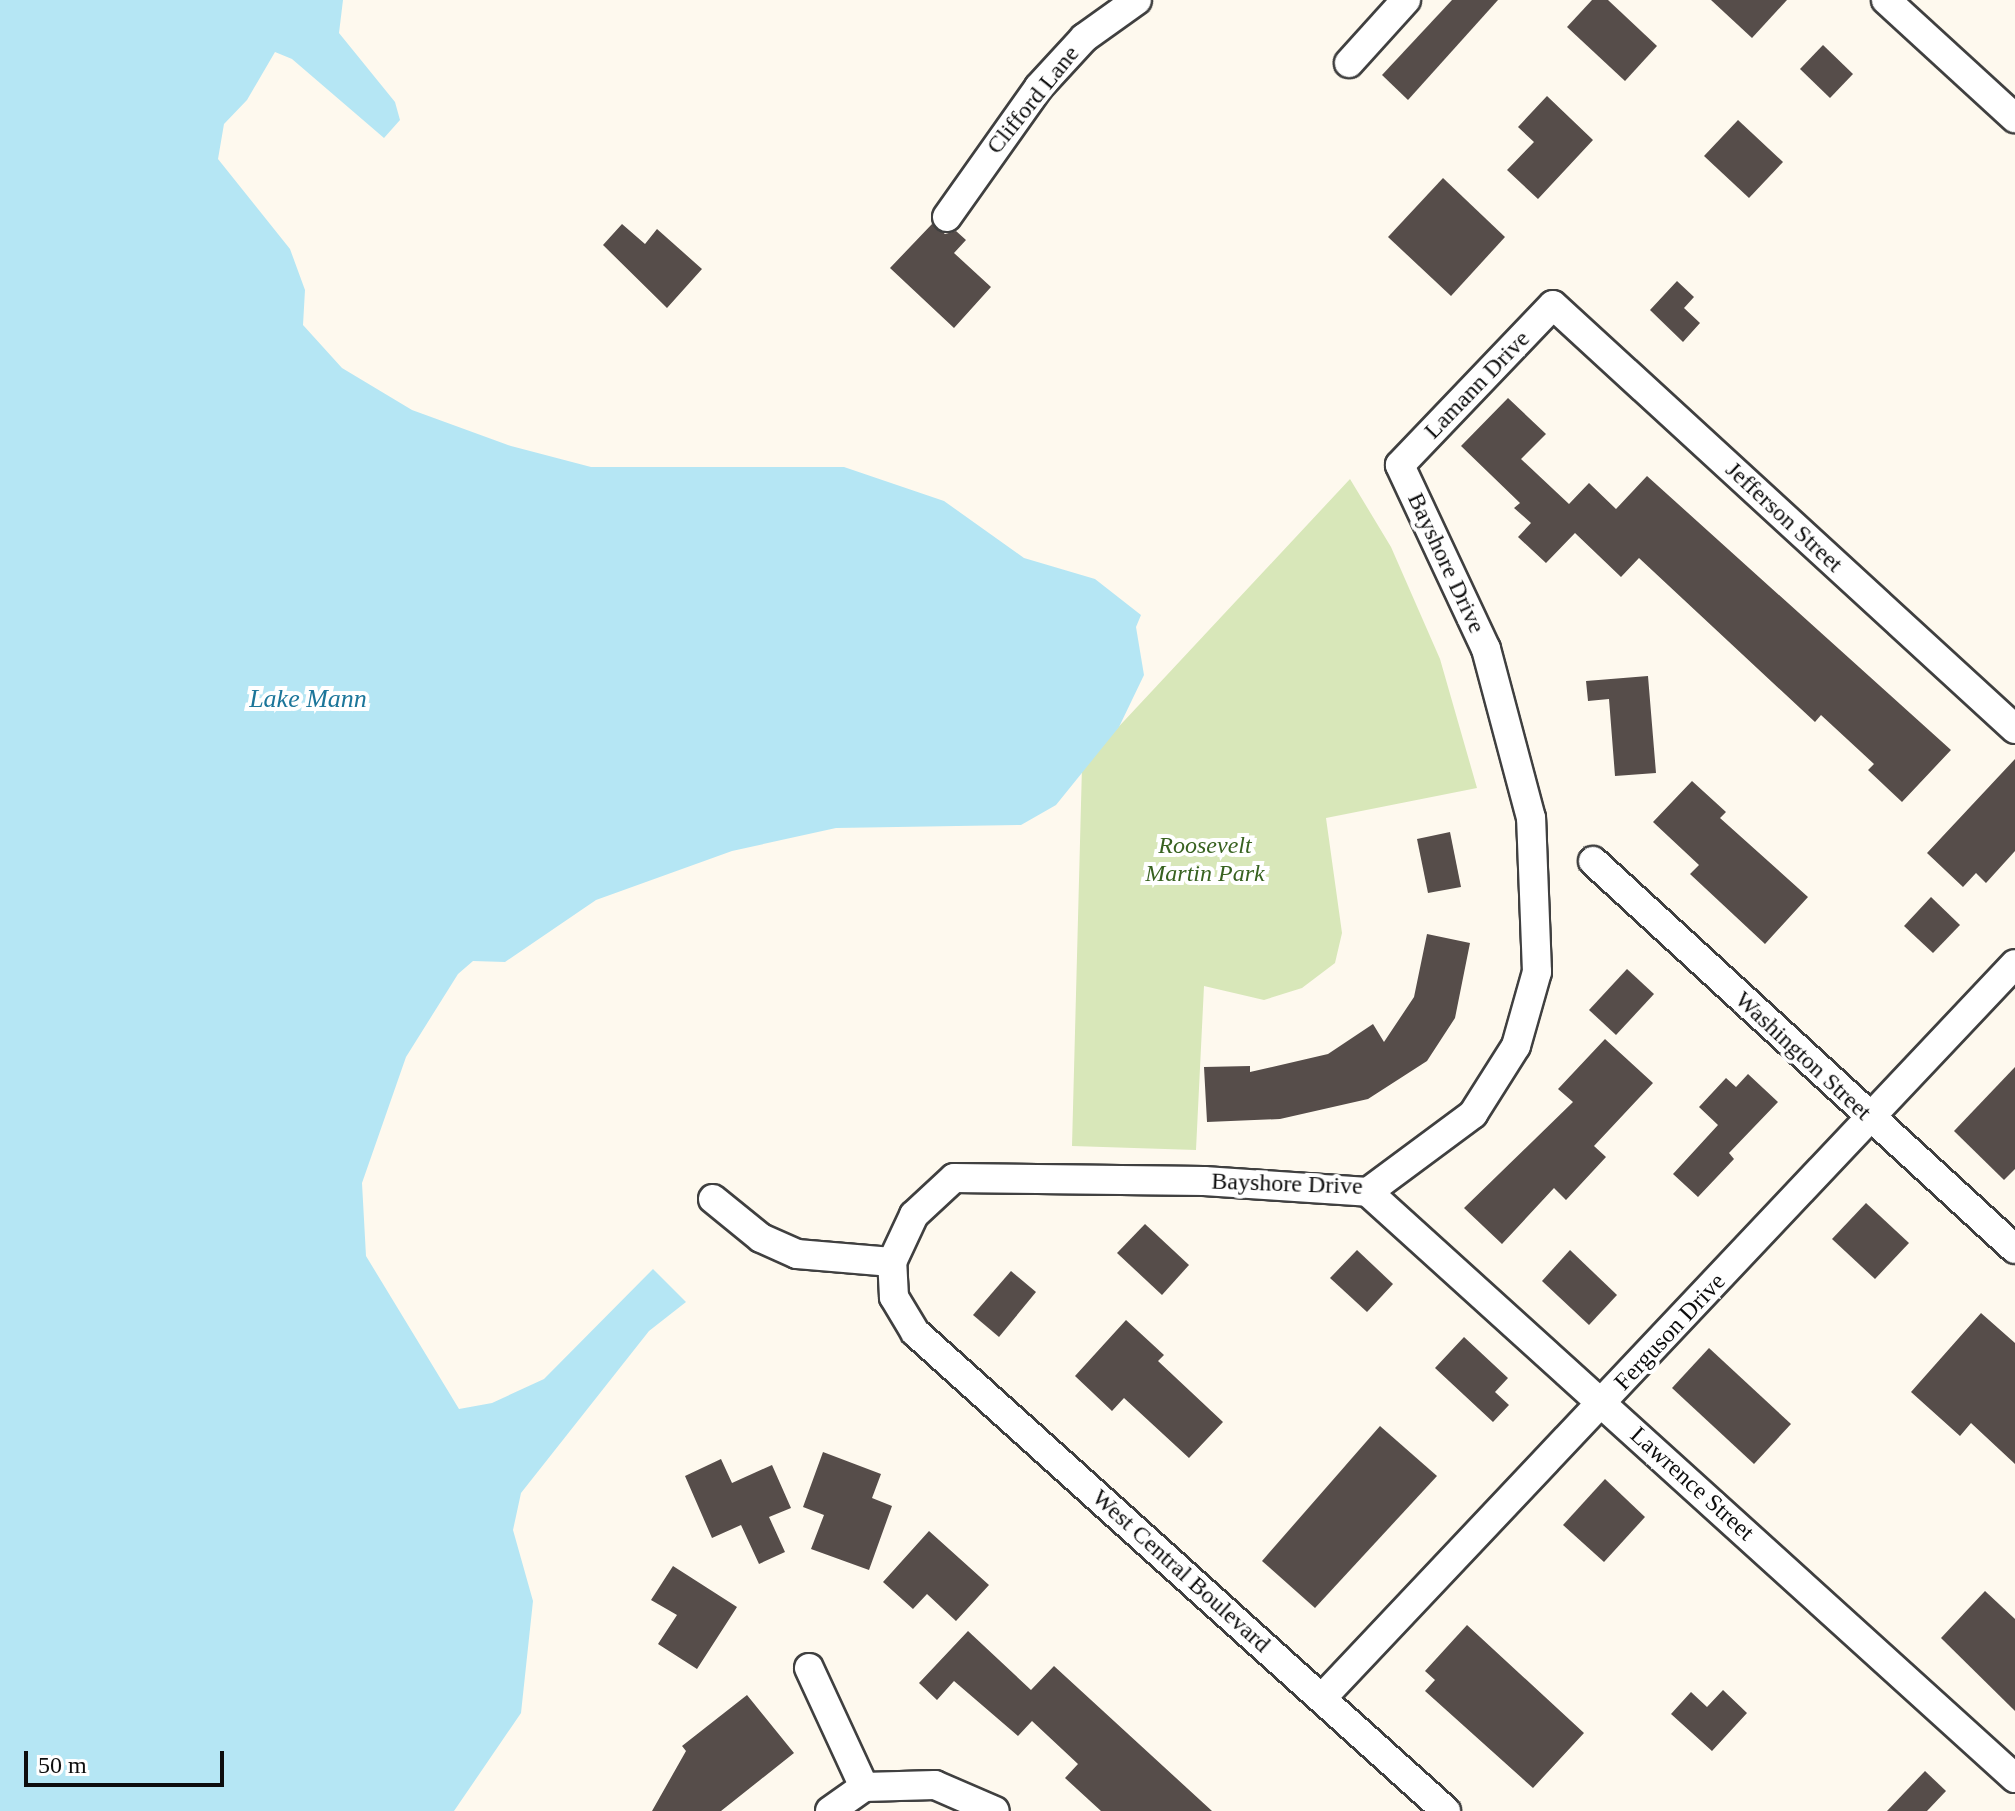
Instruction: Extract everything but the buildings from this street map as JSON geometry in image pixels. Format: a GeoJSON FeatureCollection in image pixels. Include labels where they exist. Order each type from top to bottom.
{"type":"FeatureCollection","features":[{"type":"Feature","properties":{"kind":"street","name":"Clifford Lane"},"geometry":{"type":"LineString","coordinates":[[947,217],[1039,87],[1084,38],[1137,0]]}},
{"type":"Feature","properties":{"kind":"street"},"geometry":{"type":"LineString","coordinates":[[1349,63],[1406,0]]}},
{"type":"Feature","properties":{"kind":"street"},"geometry":{"type":"LineString","coordinates":[[1886,0],[2015,118]]}},
{"type":"Feature","properties":{"kind":"street","name":"Lamann Drive"},"geometry":{"type":"LineString","coordinates":[[1400,465],[1553,305]]}},
{"type":"Feature","properties":{"kind":"street","name":"Jefferson Street"},"geometry":{"type":"LineString","coordinates":[[1553,305],[2015,729]]}},
{"type":"Feature","properties":{"kind":"street","name":"Bayshore Drive"},"geometry":{"type":"LineString","coordinates":[[892,1262],[914,1215],[954,1178],[1204,1181],[1368,1192],[1473,1114],[1516,1046],[1537,972],[1531,818],[1486,649],[1400,465]]}},
{"type":"Feature","properties":{"kind":"street","name":"Washington Street"},"geometry":{"type":"LineString","coordinates":[[1593,861],[2015,1249]]}},
{"type":"Feature","properties":{"kind":"street","name":"Ferguson Drive"},"geometry":{"type":"LineString","coordinates":[[1322,1698],[1603,1404],[2015,964]]}},
{"type":"Feature","properties":{"kind":"street","name":"Lawrence Street"},"geometry":{"type":"LineString","coordinates":[[1368,1192],[2015,1778]]}},
{"type":"Feature","properties":{"kind":"street"},"geometry":{"type":"LineString","coordinates":[[713,1199],[761,1238],[797,1254],[892,1262]]}},
{"type":"Feature","properties":{"kind":"street","name":"West Central Boulevard"},"geometry":{"type":"LineString","coordinates":[[892,1262],[894,1297],[915,1332],[1446,1811]]}},
{"type":"Feature","properties":{"kind":"street"},"geometry":{"type":"LineString","coordinates":[[809,1668],[864,1787]]}},
{"type":"Feature","properties":{"kind":"street"},"geometry":{"type":"LineString","coordinates":[[830,1811],[864,1787],[935,1785],[995,1811]]}},
{"type":"Feature","properties":{"kind":"green space","name":"Roosevelt Martin Park"},"geometry":{"type":"Polygon","coordinates":[[[1350,479],[1391,547],[1440,659],[1477,788],[1326,818],[1342,933],[1335,963],[1302,988],[1264,1000],[1204,986],[1196,1150],[1072,1146],[1082,766],[1350,479]]]}},
{"type":"Feature","properties":{"kind":"water","name":"Lake Mann"},"geometry":{"type":"Polygon","coordinates":[[[0,0],[343,0],[339,33],[395,102],[400,120],[384,138],[292,59],[275,52],[247,100],[224,124],[218,159],[290,249],[305,290],[303,325],[342,368],[412,410],[511,446],[591,467],[844,467],[944,501],[1024,558],[1095,579],[1141,615],[1136,627],[1144,675],[1119,727],[1056,805],[1021,825],[836,828],[732,851],[596,900],[505,962],[473,961],[458,974],[406,1057],[362,1183],[366,1256],[459,1409],[492,1403],[544,1379],[653,1269],[686,1302],[649,1331],[521,1493],[513,1530],[533,1601],[521,1713],[454,1811],[0,1811],[0,0]]]}}]}
